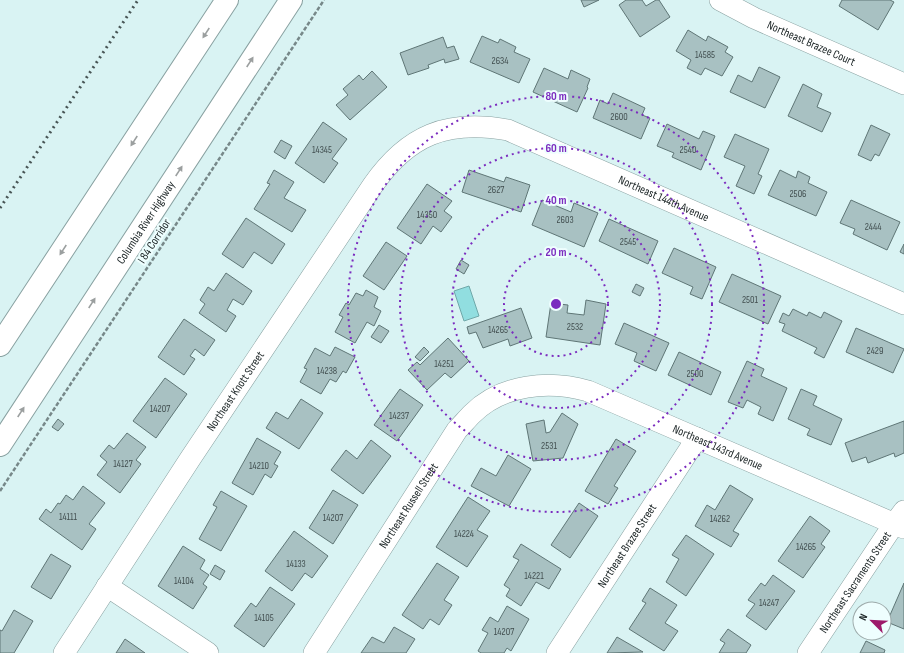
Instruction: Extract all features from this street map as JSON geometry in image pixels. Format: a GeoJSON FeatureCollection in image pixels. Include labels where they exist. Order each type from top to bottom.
{"type":"FeatureCollection","features":[{"type":"Feature","properties":{"kind":"highway"},"geometry":{"type":"LineString","coordinates":[[0,344],[227,0]]}},
{"type":"Feature","properties":{"kind":"highway","name":"Columbia River Highway"},"geometry":{"type":"LineString","coordinates":[[0,445],[291,0]]}},
{"type":"Feature","properties":{"kind":"street","name":"Northeast Brazee Court"},"geometry":{"type":"LineString","coordinates":[[720,0],[754,18],[904,84]]}},
{"type":"Feature","properties":{"kind":"street","name":"Northeast 144th Avenue"},"geometry":{"type":"LineString","coordinates":[[419,140],[446,130],[466,126],[487,126],[508,130],[904,304]]}},
{"type":"Feature","properties":{"kind":"street","name":"Northeast Knott Street"},"geometry":{"type":"LineString","coordinates":[[64,653],[190,459],[384,169],[399,154],[419,140]]}},
{"type":"Feature","properties":{"kind":"street","name":"Northeast 143rd Avenue"},"geometry":{"type":"LineString","coordinates":[[528,387],[545,384],[560,385],[588,391],[697,438],[901,521]]}},
{"type":"Feature","properties":{"kind":"street","name":"Northeast Russell Street"},"geometry":{"type":"LineString","coordinates":[[314,653],[457,430],[473,413],[490,400],[506,392],[528,387]]}},
{"type":"Feature","properties":{"kind":"street","name":"Northeast Brazee Street"},"geometry":{"type":"LineString","coordinates":[[557,653],[697,438]]}},
{"type":"Feature","properties":{"kind":"street","name":"Northeast Sacramento Street"},"geometry":{"type":"LineString","coordinates":[[808,653],[901,521]]}},
{"type":"Feature","properties":{"kind":"street"},"geometry":{"type":"LineString","coordinates":[[107,586],[208,653]]}},
{"type":"Feature","properties":{"kind":"path","name":"I 84 Corridor"},"geometry":{"type":"LineString","coordinates":[[0,491],[324,0]]}},
{"type":"Feature","properties":{"kind":"water"},"geometry":{"type":"Polygon","coordinates":[[[469,286],[479,316],[464,321],[454,291],[469,286]]]}},
{"type":"Feature","properties":{"kind":"building"},"geometry":{"type":"Polygon","coordinates":[[[581,0],[599,0],[584,7],[581,0]]]}},
{"type":"Feature","properties":{"kind":"building"},"geometry":{"type":"Polygon","coordinates":[[[626,0],[642,0],[646,6],[656,0],[659,0],[670,17],[640,37],[619,5],[626,0]]]}},
{"type":"Feature","properties":{"kind":"building"},"geometry":{"type":"Polygon","coordinates":[[[842,0],[890,0],[894,2],[878,30],[839,6],[842,0]]]}},
{"type":"Feature","properties":{"kind":"building"},"geometry":{"type":"Polygon","coordinates":[[[688,30],[706,41],[708,36],[728,47],[725,52],[733,57],[722,76],[705,68],[701,75],[687,68],[691,60],[676,51],[688,30]]]}},
{"type":"Feature","properties":{"kind":"building"},"geometry":{"type":"Polygon","coordinates":[[[482,36],[498,43],[500,39],[516,47],[514,52],[530,59],[519,83],[470,62],[482,36]]]}},
{"type":"Feature","properties":{"kind":"building"},"geometry":{"type":"Polygon","coordinates":[[[443,37],[447,48],[454,46],[459,59],[445,63],[444,59],[428,65],[429,68],[408,75],[400,53],[443,37]]]}},
{"type":"Feature","properties":{"kind":"building"},"geometry":{"type":"Polygon","coordinates":[[[759,67],[780,77],[765,108],[730,92],[738,75],[752,82],[759,67]]]}},
{"type":"Feature","properties":{"kind":"building"},"geometry":{"type":"Polygon","coordinates":[[[544,68],[568,79],[571,70],[590,79],[588,88],[577,112],[533,92],[544,68]]]}},
{"type":"Feature","properties":{"kind":"building"},"geometry":{"type":"Polygon","coordinates":[[[372,71],[387,87],[350,120],[336,105],[348,95],[343,89],[359,75],[363,80],[372,71]]]}},
{"type":"Feature","properties":{"kind":"building"},"geometry":{"type":"Polygon","coordinates":[[[803,84],[822,94],[817,107],[831,113],[822,132],[788,116],[803,84]]]}},
{"type":"Feature","properties":{"kind":"building"},"geometry":{"type":"Polygon","coordinates":[[[613,93],[645,108],[642,115],[650,118],[641,139],[593,118],[600,100],[608,104],[613,93]]]}},
{"type":"Feature","properties":{"kind":"building"},"geometry":{"type":"Polygon","coordinates":[[[323,122],[347,139],[332,159],[338,163],[324,183],[295,163],[323,122]]]}},
{"type":"Feature","properties":{"kind":"building"},"geometry":{"type":"Polygon","coordinates":[[[667,124],[699,139],[703,131],[715,136],[701,170],[672,157],[674,153],[657,146],[667,124]]]}},
{"type":"Feature","properties":{"kind":"building"},"geometry":{"type":"Polygon","coordinates":[[[871,125],[890,134],[879,156],[875,154],[871,161],[858,155],[871,125]]]}},
{"type":"Feature","properties":{"kind":"building"},"geometry":{"type":"Polygon","coordinates":[[[735,134],[769,149],[758,174],[762,176],[754,194],[736,186],[745,166],[724,157],[735,134]]]}},
{"type":"Feature","properties":{"kind":"building"},"geometry":{"type":"Polygon","coordinates":[[[281,140],[292,146],[285,159],[274,152],[281,140]]]}},
{"type":"Feature","properties":{"kind":"building"},"geometry":{"type":"Polygon","coordinates":[[[274,170],[294,182],[284,198],[306,210],[292,232],[254,209],[270,184],[267,183],[274,170]]]}},
{"type":"Feature","properties":{"kind":"building"},"geometry":{"type":"Polygon","coordinates":[[[469,170],[504,182],[506,177],[530,185],[521,212],[462,192],[469,170]]]}},
{"type":"Feature","properties":{"kind":"building"},"geometry":{"type":"Polygon","coordinates":[[[780,170],[796,178],[798,171],[810,177],[808,183],[827,192],[816,216],[768,195],[780,170]]]}},
{"type":"Feature","properties":{"kind":"building"},"geometry":{"type":"Polygon","coordinates":[[[427,184],[452,201],[444,211],[452,217],[441,232],[433,226],[421,244],[397,228],[427,184]]]}},
{"type":"Feature","properties":{"kind":"building"},"geometry":{"type":"Polygon","coordinates":[[[542,200],[571,212],[574,203],[598,213],[584,247],[532,225],[542,200]]]}},
{"type":"Feature","properties":{"kind":"building"},"geometry":{"type":"Polygon","coordinates":[[[851,200],[900,222],[887,250],[853,234],[855,229],[840,223],[851,200]]]}},
{"type":"Feature","properties":{"kind":"building"},"geometry":{"type":"Polygon","coordinates":[[[246,218],[285,244],[272,264],[254,252],[243,268],[222,254],[246,218]]]}},
{"type":"Feature","properties":{"kind":"building"},"geometry":{"type":"Polygon","coordinates":[[[609,219],[658,241],[648,264],[599,241],[609,219]]]}},
{"type":"Feature","properties":{"kind":"building"},"geometry":{"type":"Polygon","coordinates":[[[386,242],[407,256],[384,290],[363,276],[386,242]]]}},
{"type":"Feature","properties":{"kind":"building"},"geometry":{"type":"Polygon","coordinates":[[[904,244],[904,254],[900,252],[904,244]]]}},
{"type":"Feature","properties":{"kind":"building"},"geometry":{"type":"Polygon","coordinates":[[[674,248],[716,267],[702,299],[690,294],[693,287],[662,273],[674,248]]]}},
{"type":"Feature","properties":{"kind":"building"},"geometry":{"type":"Polygon","coordinates":[[[461,260],[469,265],[464,274],[456,269],[461,260]]]}},
{"type":"Feature","properties":{"kind":"building"},"geometry":{"type":"Polygon","coordinates":[[[226,273],[252,291],[243,305],[233,299],[227,310],[236,316],[226,332],[199,313],[205,304],[200,300],[208,287],[214,291],[226,273]]]}},
{"type":"Feature","properties":{"kind":"building"},"geometry":{"type":"Polygon","coordinates":[[[732,274],[781,296],[768,324],[719,302],[732,274]]]}},
{"type":"Feature","properties":{"kind":"building"},"geometry":{"type":"Polygon","coordinates":[[[636,284],[644,288],[640,296],[632,292],[636,284]]]}},
{"type":"Feature","properties":{"kind":"building"},"geometry":{"type":"Polygon","coordinates":[[[366,290],[378,297],[374,307],[381,311],[374,326],[367,322],[355,343],[335,332],[343,317],[339,315],[346,303],[349,305],[356,293],[363,296],[366,290]]]}},
{"type":"Feature","properties":{"kind":"building"},"geometry":{"type":"Polygon","coordinates":[[[586,300],[606,304],[600,345],[546,337],[551,303],[568,305],[567,313],[584,315],[586,300]]]}},
{"type":"Feature","properties":{"kind":"building"},"geometry":{"type":"Polygon","coordinates":[[[521,308],[532,338],[510,346],[508,339],[483,348],[476,332],[469,334],[467,327],[521,308]]]}},
{"type":"Feature","properties":{"kind":"building"},"geometry":{"type":"Polygon","coordinates":[[[793,309],[807,316],[809,312],[821,318],[824,312],[842,321],[824,358],[814,353],[817,348],[782,331],[785,324],[779,322],[783,313],[789,316],[793,309]]]}},
{"type":"Feature","properties":{"kind":"building"},"geometry":{"type":"Polygon","coordinates":[[[184,319],[215,340],[204,356],[195,349],[190,356],[195,359],[184,375],[158,357],[184,319]]]}},
{"type":"Feature","properties":{"kind":"building"},"geometry":{"type":"Polygon","coordinates":[[[624,323],[669,343],[656,371],[634,361],[637,353],[615,344],[624,323]]]}},
{"type":"Feature","properties":{"kind":"building"},"geometry":{"type":"Polygon","coordinates":[[[379,325],[389,331],[381,343],[371,337],[379,325]]]}},
{"type":"Feature","properties":{"kind":"building"},"geometry":{"type":"Polygon","coordinates":[[[856,328],[904,349],[893,373],[846,352],[856,328]]]}},
{"type":"Feature","properties":{"kind":"building"},"geometry":{"type":"Polygon","coordinates":[[[448,338],[469,361],[451,378],[445,373],[427,390],[408,370],[417,362],[420,365],[448,338]]]}},
{"type":"Feature","properties":{"kind":"building"},"geometry":{"type":"Polygon","coordinates":[[[335,347],[355,357],[346,373],[343,371],[336,382],[330,379],[321,394],[300,382],[307,369],[304,368],[315,348],[330,356],[335,347]]]}},
{"type":"Feature","properties":{"kind":"building"},"geometry":{"type":"Polygon","coordinates":[[[424,347],[429,352],[420,361],[415,357],[424,347]]]}},
{"type":"Feature","properties":{"kind":"building"},"geometry":{"type":"Polygon","coordinates":[[[679,352],[721,372],[711,395],[668,375],[679,352]]]}},
{"type":"Feature","properties":{"kind":"building"},"geometry":{"type":"Polygon","coordinates":[[[747,361],[764,369],[761,376],[787,388],[773,421],[758,414],[761,407],[747,400],[743,408],[728,402],[747,361]]]}},
{"type":"Feature","properties":{"kind":"building"},"geometry":{"type":"Polygon","coordinates":[[[165,378],[187,394],[156,438],[133,421],[165,378]]]}},
{"type":"Feature","properties":{"kind":"building"},"geometry":{"type":"Polygon","coordinates":[[[400,389],[423,405],[397,441],[374,425],[400,389]]]}},
{"type":"Feature","properties":{"kind":"building"},"geometry":{"type":"Polygon","coordinates":[[[801,389],[817,396],[813,405],[842,419],[831,445],[807,435],[810,429],[788,419],[801,389]]]}},
{"type":"Feature","properties":{"kind":"building"},"geometry":{"type":"Polygon","coordinates":[[[301,399],[323,413],[299,449],[266,428],[276,412],[288,419],[301,399]]]}},
{"type":"Feature","properties":{"kind":"building"},"geometry":{"type":"Polygon","coordinates":[[[562,413],[578,424],[563,458],[533,461],[526,424],[544,420],[546,433],[550,432],[562,413]]]}},
{"type":"Feature","properties":{"kind":"building"},"geometry":{"type":"Polygon","coordinates":[[[58,419],[64,424],[58,431],[52,427],[58,419]]]}},
{"type":"Feature","properties":{"kind":"building"},"geometry":{"type":"Polygon","coordinates":[[[904,421],[904,453],[895,457],[894,453],[868,463],[866,457],[852,462],[845,443],[904,421]]]}},
{"type":"Feature","properties":{"kind":"building"},"geometry":{"type":"Polygon","coordinates":[[[127,433],[146,447],[136,460],[141,464],[120,493],[97,475],[107,462],[100,456],[109,445],[114,449],[127,433]]]}},
{"type":"Feature","properties":{"kind":"building"},"geometry":{"type":"Polygon","coordinates":[[[257,438],[281,452],[274,464],[278,466],[271,478],[265,474],[253,495],[232,483],[257,438]]]}},
{"type":"Feature","properties":{"kind":"building"},"geometry":{"type":"Polygon","coordinates":[[[616,439],[636,451],[614,486],[618,488],[608,504],[585,491],[616,439]]]}},
{"type":"Feature","properties":{"kind":"building"},"geometry":{"type":"Polygon","coordinates":[[[371,440],[391,456],[363,494],[331,470],[346,450],[357,459],[371,440]]]}},
{"type":"Feature","properties":{"kind":"building"},"geometry":{"type":"Polygon","coordinates":[[[508,455],[531,469],[509,506],[471,486],[481,468],[496,476],[508,455]]]}},
{"type":"Feature","properties":{"kind":"building"},"geometry":{"type":"Polygon","coordinates":[[[730,485],[753,499],[733,531],[739,534],[731,547],[695,526],[707,505],[715,510],[730,485]]]}},
{"type":"Feature","properties":{"kind":"building"},"geometry":{"type":"Polygon","coordinates":[[[83,486],[105,503],[89,524],[96,529],[82,550],[39,519],[46,509],[51,513],[66,495],[73,500],[83,486]]]}},
{"type":"Feature","properties":{"kind":"building"},"geometry":{"type":"Polygon","coordinates":[[[333,490],[358,505],[333,544],[309,528],[333,490]]]}},
{"type":"Feature","properties":{"kind":"building"},"geometry":{"type":"Polygon","coordinates":[[[221,491],[247,506],[221,551],[199,539],[217,507],[213,505],[221,491]]]}},
{"type":"Feature","properties":{"kind":"building"},"geometry":{"type":"Polygon","coordinates":[[[468,497],[490,511],[477,530],[488,536],[467,567],[436,547],[468,497]]]}},
{"type":"Feature","properties":{"kind":"building"},"geometry":{"type":"Polygon","coordinates":[[[579,503],[598,516],[570,558],[551,545],[579,503]]]}},
{"type":"Feature","properties":{"kind":"building"},"geometry":{"type":"Polygon","coordinates":[[[810,516],[830,531],[821,544],[825,547],[803,578],[778,561],[810,516]]]}},
{"type":"Feature","properties":{"kind":"building"},"geometry":{"type":"Polygon","coordinates":[[[294,531],[328,556],[312,578],[305,573],[292,591],[265,571],[294,531]]]}},
{"type":"Feature","properties":{"kind":"building"},"geometry":{"type":"Polygon","coordinates":[[[686,535],[714,554],[686,596],[666,582],[679,559],[672,555],[686,535]]]}},
{"type":"Feature","properties":{"kind":"building"},"geometry":{"type":"Polygon","coordinates":[[[521,544],[561,569],[549,589],[536,582],[521,606],[506,596],[510,589],[504,585],[519,560],[513,557],[521,544]]]}},
{"type":"Feature","properties":{"kind":"building"},"geometry":{"type":"Polygon","coordinates":[[[183,546],[205,560],[200,569],[209,575],[203,584],[207,587],[193,609],[158,586],[183,546]]]}},
{"type":"Feature","properties":{"kind":"building"},"geometry":{"type":"Polygon","coordinates":[[[51,554],[71,566],[51,599],[31,587],[51,554]]]}},
{"type":"Feature","properties":{"kind":"building"},"geometry":{"type":"Polygon","coordinates":[[[437,563],[459,577],[444,600],[452,605],[439,625],[430,619],[423,629],[402,615],[437,563]]]}},
{"type":"Feature","properties":{"kind":"building"},"geometry":{"type":"Polygon","coordinates":[[[215,565],[225,571],[220,580],[210,574],[215,565]]]}},
{"type":"Feature","properties":{"kind":"building"},"geometry":{"type":"Polygon","coordinates":[[[773,575],[795,591],[766,630],[746,616],[755,604],[748,600],[761,583],[765,586],[773,575]]]}},
{"type":"Feature","properties":{"kind":"building"},"geometry":{"type":"Polygon","coordinates":[[[904,583],[904,629],[892,624],[892,611],[904,583]]]}},
{"type":"Feature","properties":{"kind":"building"},"geometry":{"type":"Polygon","coordinates":[[[270,587],[295,604],[264,647],[234,626],[251,603],[256,607],[270,587]]]}},
{"type":"Feature","properties":{"kind":"building"},"geometry":{"type":"Polygon","coordinates":[[[650,588],[677,605],[665,623],[678,631],[664,651],[629,629],[646,603],[642,601],[650,588]]]}},
{"type":"Feature","properties":{"kind":"building"},"geometry":{"type":"Polygon","coordinates":[[[507,606],[529,619],[511,651],[507,648],[504,653],[481,653],[478,651],[488,633],[482,630],[490,617],[498,622],[507,606]]]}},
{"type":"Feature","properties":{"kind":"building"},"geometry":{"type":"Polygon","coordinates":[[[14,610],[33,621],[14,653],[0,653],[0,630],[2,631],[14,610]]]}},
{"type":"Feature","properties":{"kind":"building"},"geometry":{"type":"Polygon","coordinates":[[[394,627],[415,639],[406,653],[361,653],[372,637],[384,643],[394,627]]]}},
{"type":"Feature","properties":{"kind":"building"},"geometry":{"type":"Polygon","coordinates":[[[728,629],[751,645],[746,653],[719,653],[725,643],[720,640],[728,629]]]}},
{"type":"Feature","properties":{"kind":"building"},"geometry":{"type":"Polygon","coordinates":[[[617,637],[643,652],[607,653],[617,637]]]}},
{"type":"Feature","properties":{"kind":"building"},"geometry":{"type":"Polygon","coordinates":[[[125,639],[145,653],[116,653],[125,639]]]}},
{"type":"Feature","properties":{"kind":"building"},"geometry":{"type":"Polygon","coordinates":[[[866,641],[885,650],[884,653],[860,653],[866,641]]]}},
{"type":"Feature","properties":{"kind":"railway"},"geometry":{"type":"LineString","coordinates":[[0,208],[138,0]]}}]}
